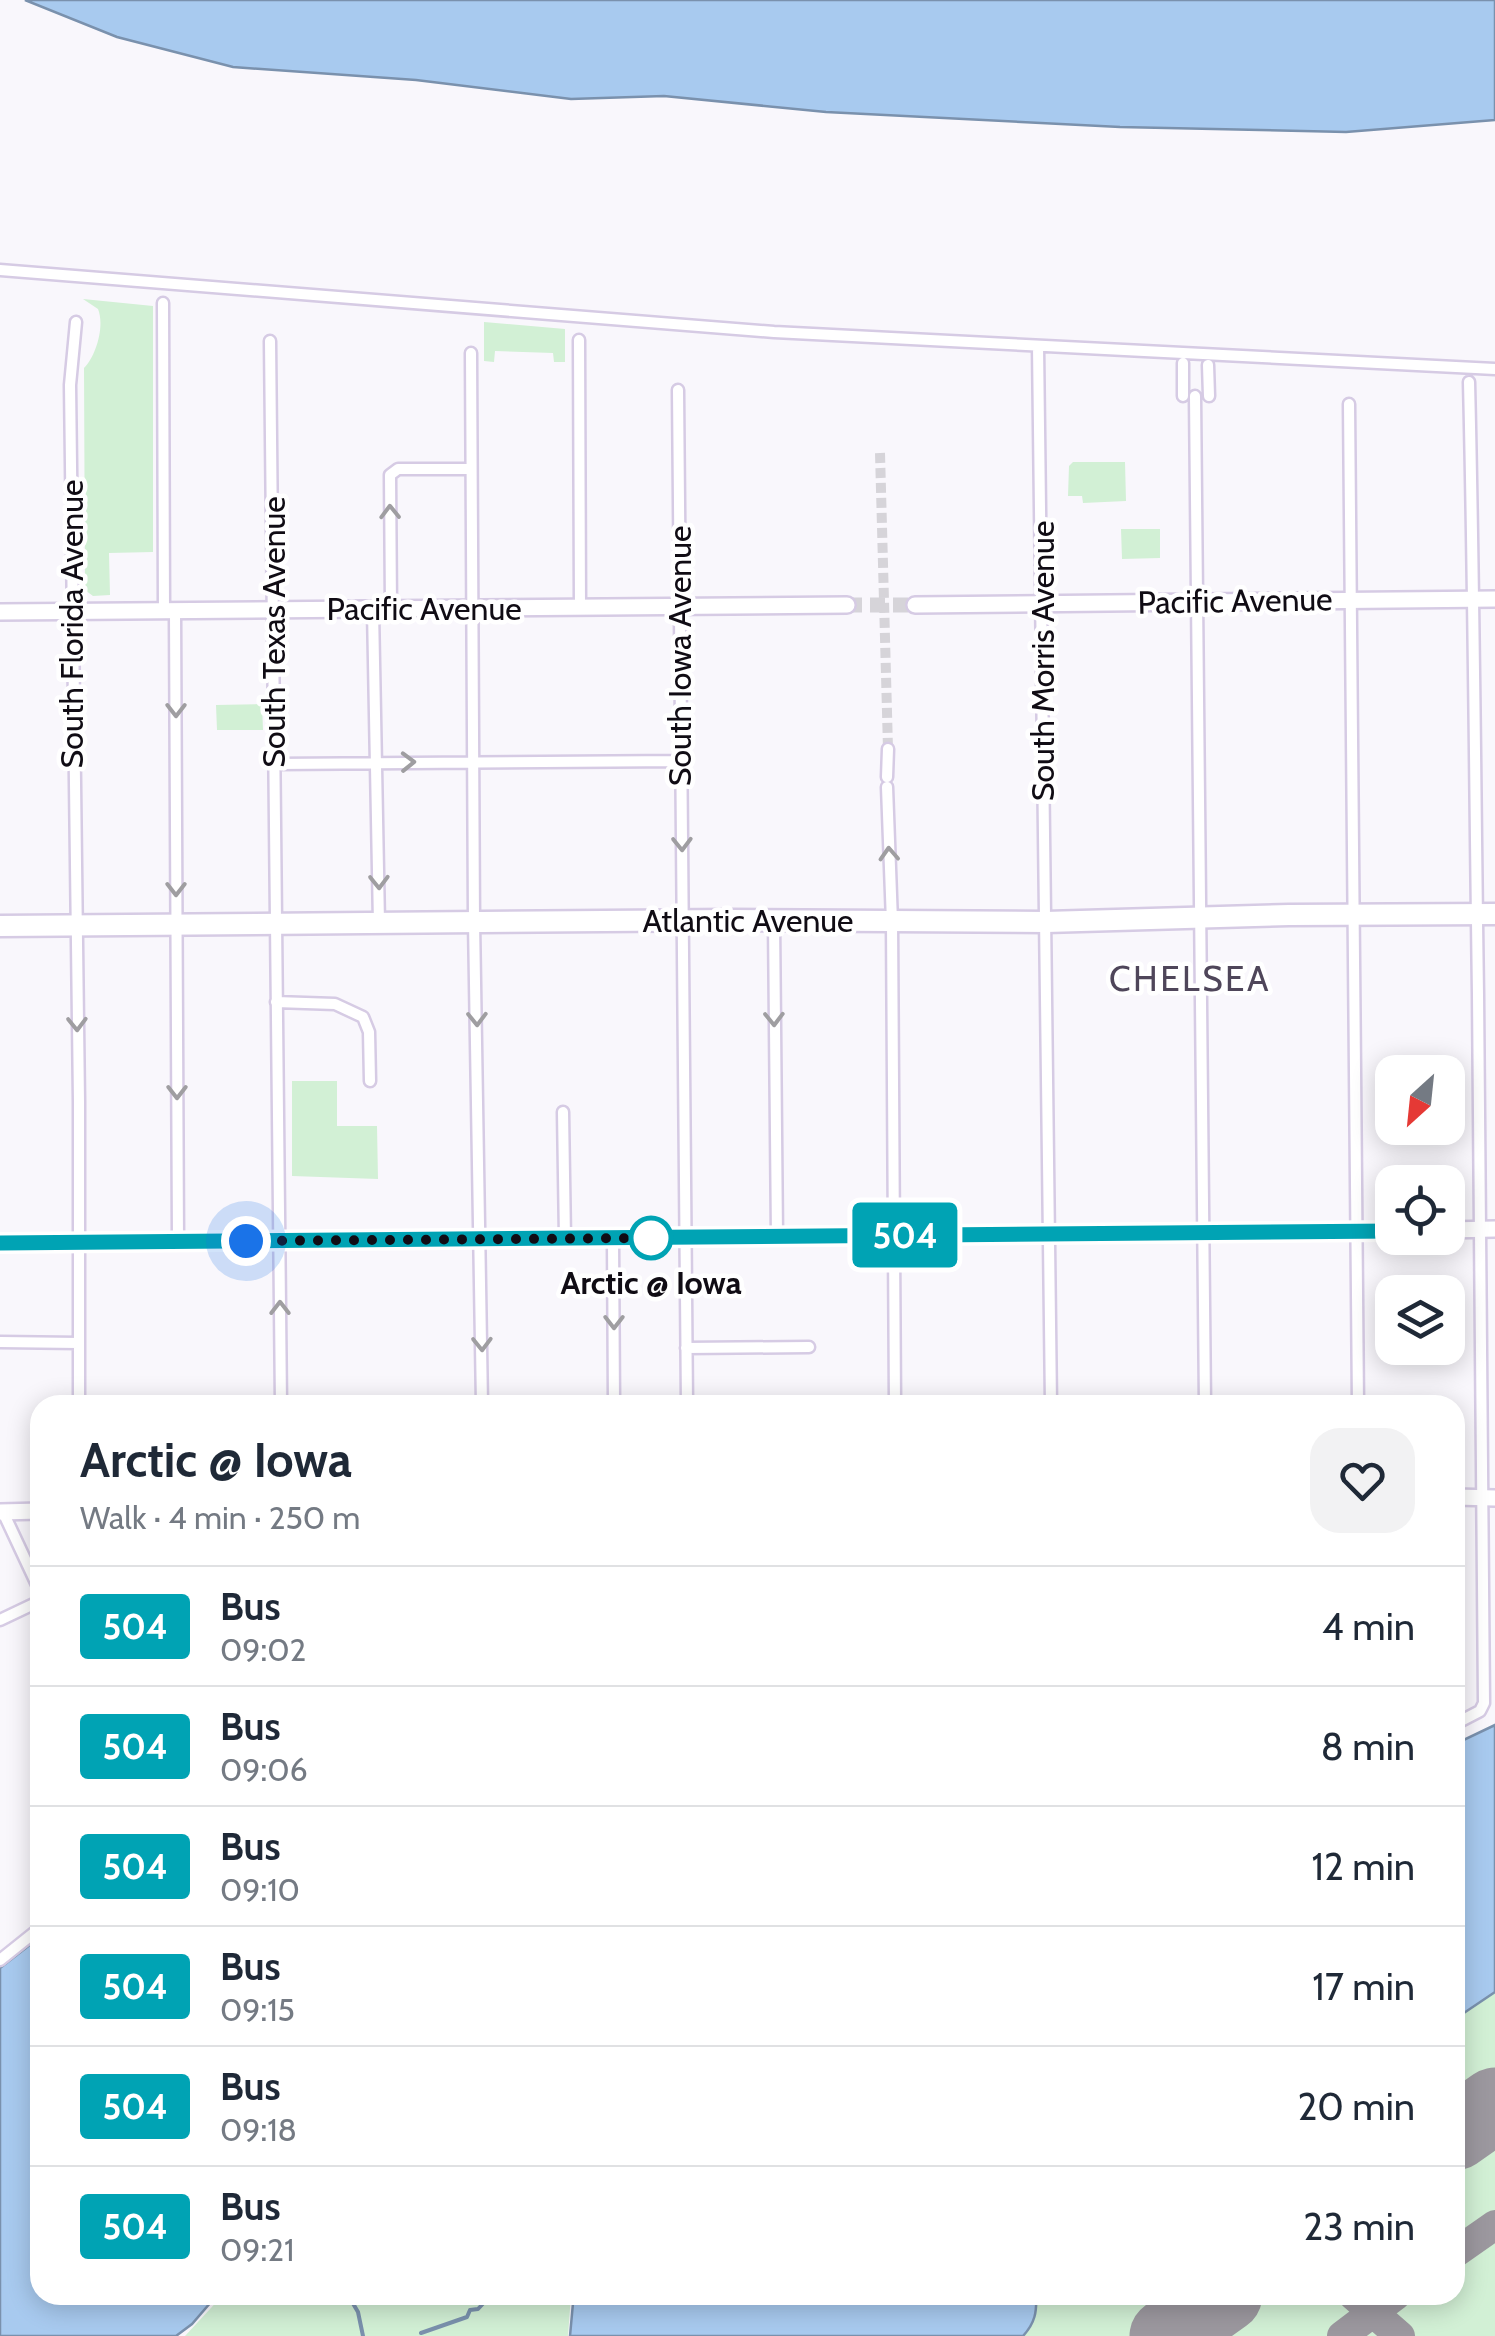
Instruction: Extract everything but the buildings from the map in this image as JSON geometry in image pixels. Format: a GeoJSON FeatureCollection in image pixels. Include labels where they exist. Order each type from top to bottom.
{"type":"FeatureCollection","features":[{"type":"Feature","properties":{"kind":"highway","name":"Atlantic Avenue"},"geometry":{"type":"LineString","coordinates":[[0,926],[1141,922],[1198,917],[1486,915]]}},
{"type":"Feature","properties":{"kind":"street"},"geometry":{"type":"LineString","coordinates":[[0,270],[756,331],[1495,369]]}},
{"type":"Feature","properties":{"kind":"street"},"geometry":{"type":"LineString","coordinates":[[162,303],[176,924],[178,1241]]}},
{"type":"Feature","properties":{"kind":"street","name":"South Florida Avenue"},"geometry":{"type":"LineString","coordinates":[[76,322],[70,385],[79,1395]]}},
{"type":"Feature","properties":{"kind":"street"},"geometry":{"type":"LineString","coordinates":[[579,340],[580,608]]}},
{"type":"Feature","properties":{"kind":"street","name":"South Texas Avenue"},"geometry":{"type":"LineString","coordinates":[[270,341],[281,1395]]}},
{"type":"Feature","properties":{"kind":"street","name":"South Morris Avenue"},"geometry":{"type":"LineString","coordinates":[[1038,346],[1050,1395]]}},
{"type":"Feature","properties":{"kind":"street"},"geometry":{"type":"LineString","coordinates":[[471,352],[482,1395]]}},
{"type":"Feature","properties":{"kind":"street"},"geometry":{"type":"LineString","coordinates":[[1184,363],[1189,396],[1196,602],[1205,1395]]}},
{"type":"Feature","properties":{"kind":"street"},"geometry":{"type":"LineString","coordinates":[[1208,365],[1209,396]]}},
{"type":"Feature","properties":{"kind":"street"},"geometry":{"type":"LineString","coordinates":[[1465,1719],[1480,1711],[1484,1702],[1489,1497],[1486,915],[1468,382]]}},
{"type":"Feature","properties":{"kind":"street","name":"South Iowa Avenue"},"geometry":{"type":"LineString","coordinates":[[678,390],[688,1395]]}},
{"type":"Feature","properties":{"kind":"street"},"geometry":{"type":"LineString","coordinates":[[1349,404],[1358,1395]]}},
{"type":"Feature","properties":{"kind":"street"},"geometry":{"type":"LineString","coordinates":[[391,609],[390,475],[398,470],[470,468]]}},
{"type":"Feature","properties":{"kind":"street","name":"Pacific Avenue"},"geometry":{"type":"LineString","coordinates":[[915,605],[1495,599]]}},
{"type":"Feature","properties":{"kind":"street","name":"Pacific Avenue"},"geometry":{"type":"LineString","coordinates":[[0,612],[848,605]]}},
{"type":"Feature","properties":{"kind":"street"},"geometry":{"type":"LineString","coordinates":[[373,610],[380,922]]}},
{"type":"Feature","properties":{"kind":"street"},"geometry":{"type":"LineString","coordinates":[[888,749],[895,1395]]}},
{"type":"Feature","properties":{"kind":"street"},"geometry":{"type":"LineString","coordinates":[[276,764],[681,761]]}},
{"type":"Feature","properties":{"kind":"street"},"geometry":{"type":"LineString","coordinates":[[774,921],[777,1236]]}},
{"type":"Feature","properties":{"kind":"street"},"geometry":{"type":"LineString","coordinates":[[276,1002],[335,1004],[363,1016],[369,1032],[370,1081]]}},
{"type":"Feature","properties":{"kind":"street"},"geometry":{"type":"LineString","coordinates":[[563,1112],[565,1239]]}},
{"type":"Feature","properties":{"kind":"street"},"geometry":{"type":"LineString","coordinates":[[0,1243],[1375,1231]]}},
{"type":"Feature","properties":{"kind":"street"},"geometry":{"type":"LineString","coordinates":[[613,1239],[614,1395]]}},
{"type":"Feature","properties":{"kind":"street"},"geometry":{"type":"LineString","coordinates":[[0,1342],[79,1342]]}},
{"type":"Feature","properties":{"kind":"street"},"geometry":{"type":"LineString","coordinates":[[686,1348],[809,1346]]}},
{"type":"Feature","properties":{"kind":"street"},"geometry":{"type":"LineString","coordinates":[[30,1512],[2,1512],[30,1570]]}},
{"type":"Feature","properties":{"kind":"street"},"geometry":{"type":"LineString","coordinates":[[0,1620],[30,1606]]}},
{"type":"Feature","properties":{"kind":"street"},"geometry":{"type":"LineString","coordinates":[[0,1960],[30,1936]]}},
{"type":"Feature","properties":{"kind":"green space"},"geometry":{"type":"Polygon","coordinates":[[[83,299],[153,306],[153,552],[109,553],[110,595],[93,596],[85,590],[84,368],[96,349],[100,324],[98,309],[83,299]]]}},
{"type":"Feature","properties":{"kind":"green space"},"geometry":{"type":"Polygon","coordinates":[[[484,322],[565,329],[565,362],[554,362],[553,353],[495,351],[494,362],[484,361],[484,322]]]}},
{"type":"Feature","properties":{"kind":"green space"},"geometry":{"type":"Polygon","coordinates":[[[1073,462],[1125,462],[1126,501],[1083,503],[1082,496],[1068,496],[1069,466],[1073,462]]]}},
{"type":"Feature","properties":{"kind":"green space"},"geometry":{"type":"Polygon","coordinates":[[[1121,529],[1160,529],[1160,558],[1122,559],[1121,529]]]}},
{"type":"Feature","properties":{"kind":"green space"},"geometry":{"type":"Polygon","coordinates":[[[262,704],[263,730],[217,730],[216,705],[262,704]]]}},
{"type":"Feature","properties":{"kind":"green space"},"geometry":{"type":"Polygon","coordinates":[[[292,1081],[337,1081],[337,1126],[377,1126],[378,1179],[292,1176],[292,1081]]]}},
{"type":"Feature","properties":{"kind":"green space"},"geometry":{"type":"Polygon","coordinates":[[[1495,1992],[1495,2336],[1023,2336],[1031,2327],[1034,2305],[1465,2305],[1465,2012],[1495,1992]]]}},
{"type":"Feature","properties":{"kind":"green space"},"geometry":{"type":"Polygon","coordinates":[[[214,2305],[570,2305],[568,2336],[185,2336],[214,2305]]]}},
{"type":"Feature","properties":{"kind":"water"},"geometry":{"type":"Polygon","coordinates":[[[25,0],[1495,0],[1495,120],[1346,132],[1120,127],[826,112],[664,96],[571,99],[416,80],[233,67],[117,37],[25,0]]]}},
{"type":"Feature","properties":{"kind":"water"},"geometry":{"type":"Polygon","coordinates":[[[1495,1725],[1495,1992],[1465,2012],[1465,1739],[1495,1725]]]}},
{"type":"Feature","properties":{"kind":"water"},"geometry":{"type":"Polygon","coordinates":[[[30,1945],[30,2305],[208,2305],[176,2336],[0,2336],[0,1968],[30,1945]]]}},
{"type":"Feature","properties":{"kind":"water"},"geometry":{"type":"Polygon","coordinates":[[[573,2305],[1036,2305],[1033,2322],[1023,2336],[570,2336],[573,2305]]]}},
{"type":"Feature","properties":{"kind":"waterway"},"geometry":{"type":"LineString","coordinates":[[354,2305],[363,2336]]}},
{"type":"Feature","properties":{"kind":"waterway"},"geometry":{"type":"LineString","coordinates":[[421,2333],[467,2317],[470,2310],[482,2305]]}},
{"type":"Feature","properties":{"kind":"taxiway"},"geometry":{"type":"LineString","coordinates":[[1465,2246],[1495,2225]]}},
{"type":"Feature","properties":{"kind":"taxiway"},"geometry":{"type":"LineString","coordinates":[[1364,2305],[1400,2336]]}},
{"type":"Feature","properties":{"kind":"taxiway"},"geometry":{"type":"LineString","coordinates":[[1342,2336],[1383,2305]]}},
{"type":"Feature","properties":{"kind":"runway"},"geometry":{"type":"LineString","coordinates":[[1465,2126],[1495,2105]]}},
{"type":"Feature","properties":{"kind":"runway"},"geometry":{"type":"LineString","coordinates":[[1167,2336],[1211,2305]]}},
{"type":"Feature","properties":{"kind":"tunnel"},"geometry":{"type":"LineString","coordinates":[[880,453],[888,749]]}},
{"type":"Feature","properties":{"kind":"tunnel"},"geometry":{"type":"LineString","coordinates":[[847,605],[915,605]]}},
{"type":"Feature","properties":{"kind":"bus line","name":"504"},"geometry":{"type":"LineString","coordinates":[[0,1243],[1375,1231]]}},
{"type":"Feature","properties":{"kind":"place","name":"Arctic @ Iowa"},"geometry":{"type":"Point","coordinates":[651,1238]}},
{"type":"Feature","properties":{"kind":"district","name":"CHELSEA"},"geometry":{"type":"Point","coordinates":[1190,979]}},
{"type":"Feature","properties":{"kind":"route"},"geometry":{"type":"LineString","coordinates":[[246,1241],[651,1238]]}}]}
